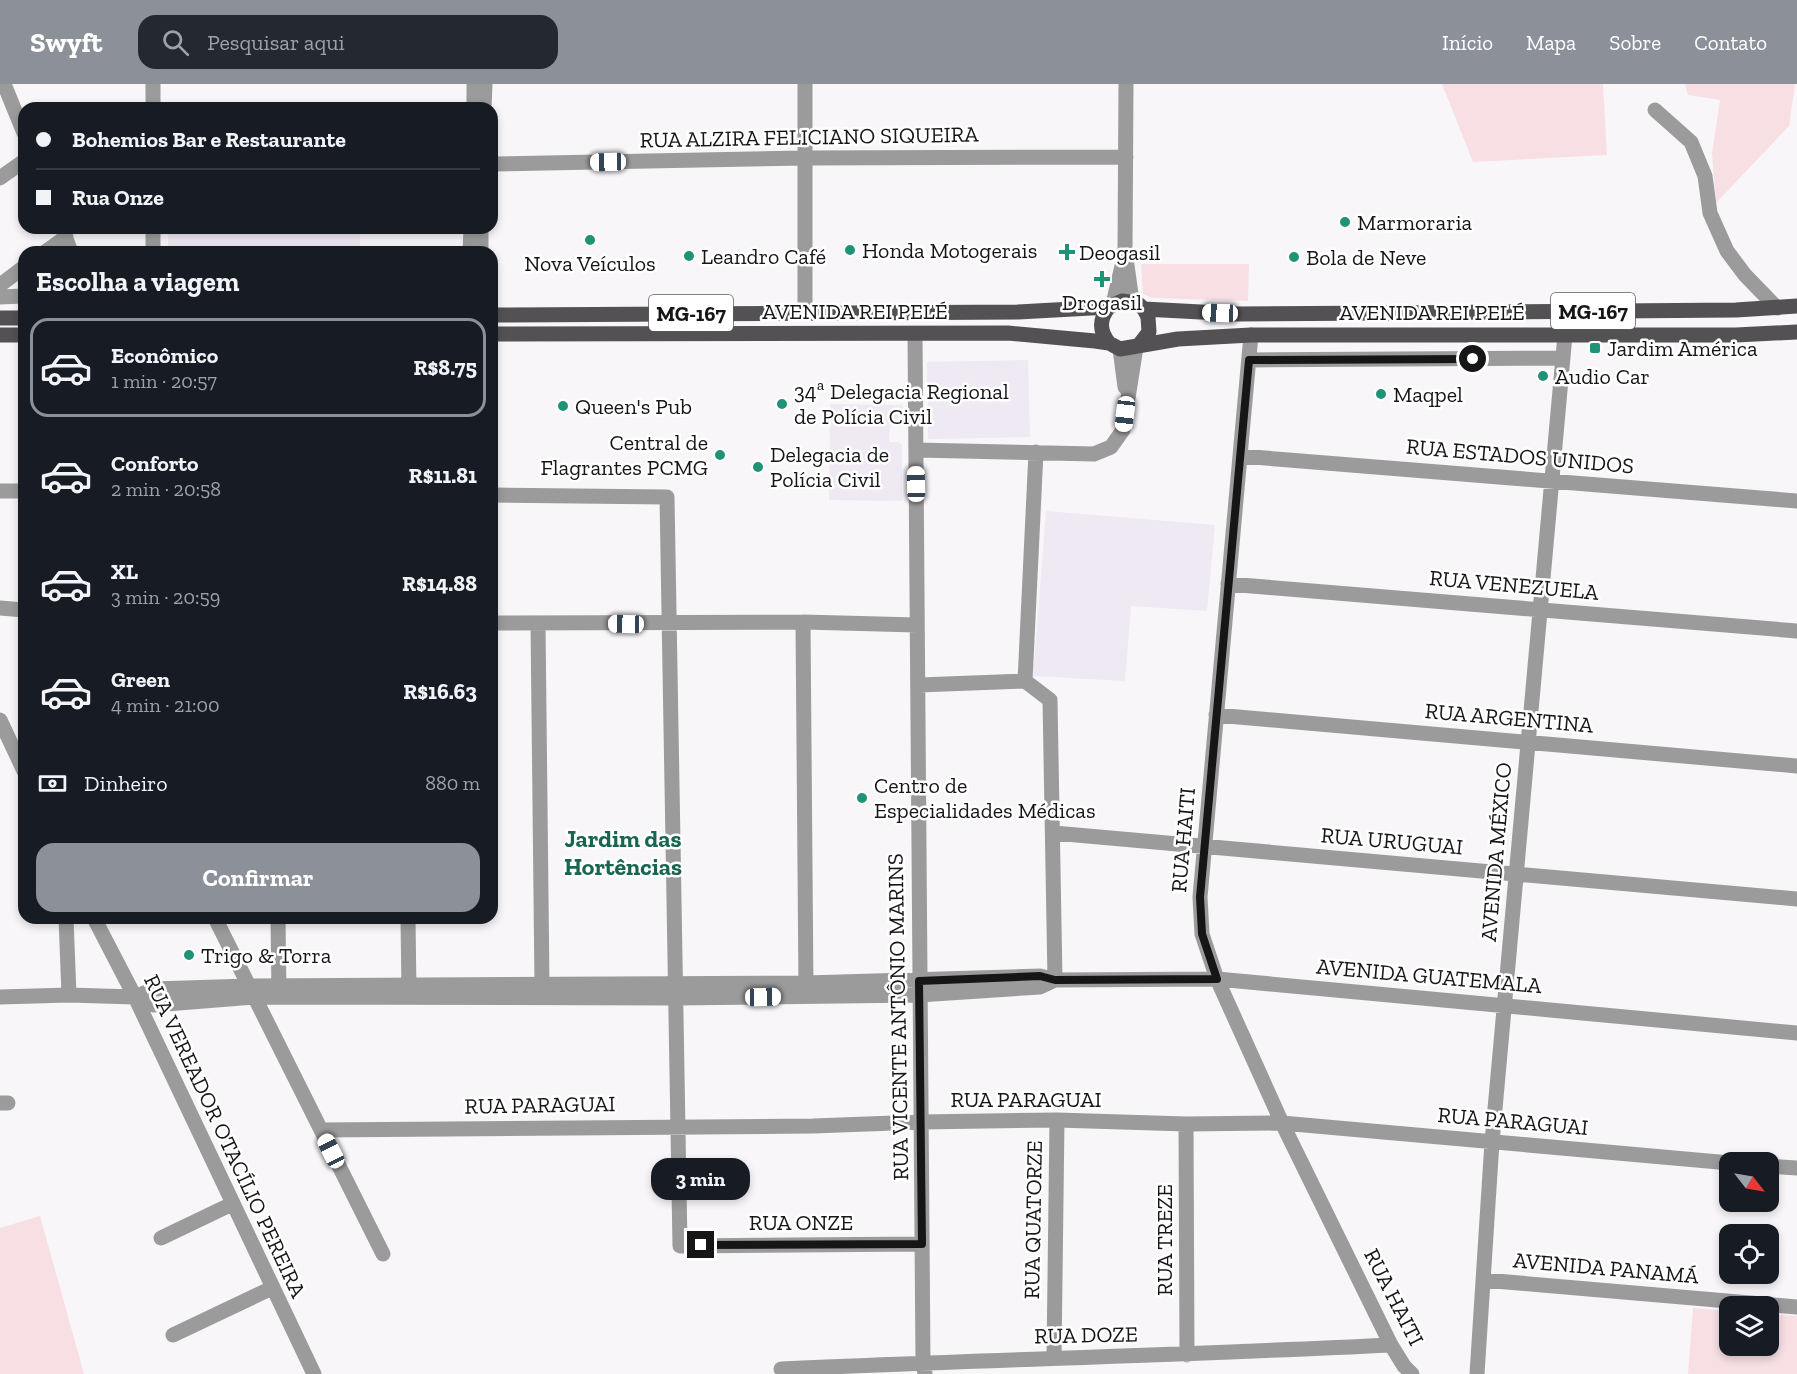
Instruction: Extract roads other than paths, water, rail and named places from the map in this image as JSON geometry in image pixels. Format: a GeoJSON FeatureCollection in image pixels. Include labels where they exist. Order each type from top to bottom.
{"type":"FeatureCollection","features":[{"type":"Feature","properties":{"kind":"main road","name":"AVENIDA REI PELÉ"},"geometry":{"type":"LineString","coordinates":[[498,315],[1018,312],[1111,305],[1122,301],[1138,305],[1238,314],[1797,306]]}},
{"type":"Feature","properties":{"kind":"main road"},"geometry":{"type":"LineString","coordinates":[[1111,305],[1104,314],[1101,329],[1115,346]]}},
{"type":"Feature","properties":{"kind":"main road"},"geometry":{"type":"LineString","coordinates":[[1138,305],[1150,324],[1145,340],[1138,346]]}},
{"type":"Feature","properties":{"kind":"main road"},"geometry":{"type":"LineString","coordinates":[[0,318],[18,318]]}},
{"type":"Feature","properties":{"kind":"main road","name":"AVENIDA REI PELÉ"},"geometry":{"type":"LineString","coordinates":[[498,334],[915,335],[1008,333],[1060,337],[1115,346],[1138,346],[1178,339],[1251,335],[1736,335],[1797,332]]}},
{"type":"Feature","properties":{"kind":"main road"},"geometry":{"type":"LineString","coordinates":[[0,335],[18,335]]}},
{"type":"Feature","properties":{"kind":"street"},"geometry":{"type":"LineString","coordinates":[[4,84],[18,118]]}},
{"type":"Feature","properties":{"kind":"street"},"geometry":{"type":"LineString","coordinates":[[153,84],[153,102]]}},
{"type":"Feature","properties":{"kind":"street"},"geometry":{"type":"LineString","coordinates":[[474,84],[474,102]]}},
{"type":"Feature","properties":{"kind":"street"},"geometry":{"type":"LineString","coordinates":[[484,102],[485,84]]}},
{"type":"Feature","properties":{"kind":"street"},"geometry":{"type":"LineString","coordinates":[[805,84],[805,312]]}},
{"type":"Feature","properties":{"kind":"street"},"geometry":{"type":"LineString","coordinates":[[1111,305],[1125,251],[1126,84]]}},
{"type":"Feature","properties":{"kind":"street"},"geometry":{"type":"LineString","coordinates":[[1655,110],[1691,142],[1705,176],[1710,213],[1727,251],[1745,275],[1777,308]]}},
{"type":"Feature","properties":{"kind":"street","name":"RUA ALZIRA FELICIANO SIQUEIRA"},"geometry":{"type":"LineString","coordinates":[[498,164],[805,158],[1126,157]]}},
{"type":"Feature","properties":{"kind":"street"},"geometry":{"type":"LineString","coordinates":[[0,178],[18,165]]}},
{"type":"Feature","properties":{"kind":"street"},"geometry":{"type":"LineString","coordinates":[[51,246],[62,234]]}},
{"type":"Feature","properties":{"kind":"street"},"geometry":{"type":"LineString","coordinates":[[1125,251],[1138,305]]}},
{"type":"Feature","properties":{"kind":"street"},"geometry":{"type":"LineString","coordinates":[[0,285],[18,272]]}},
{"type":"Feature","properties":{"kind":"street"},"geometry":{"type":"LineString","coordinates":[[0,297],[18,296]]}},
{"type":"Feature","properties":{"kind":"street","name":"RUA VICENTE ANTÔNIO MARINS"},"geometry":{"type":"LineString","coordinates":[[915,335],[924,1368]]}},
{"type":"Feature","properties":{"kind":"street","name":"RUA HAITI"},"geometry":{"type":"LineString","coordinates":[[1251,335],[1204,847],[1200,897],[1202,934],[1217,979],[1282,1124],[1391,1345],[1412,1374]]}},
{"type":"Feature","properties":{"kind":"street","name":"AVENIDA MÉXICO"},"geometry":{"type":"LineString","coordinates":[[1477,1374],[1492,1142],[1565,335]]}},
{"type":"Feature","properties":{"kind":"street"},"geometry":{"type":"LineString","coordinates":[[1115,346],[1127,399]]}},
{"type":"Feature","properties":{"kind":"street"},"geometry":{"type":"LineString","coordinates":[[916,450],[1094,454],[1111,447],[1123,430],[1138,346]]}},
{"type":"Feature","properties":{"kind":"street"},"geometry":{"type":"LineString","coordinates":[[1249,360],[1563,358]]}},
{"type":"Feature","properties":{"kind":"street"},"geometry":{"type":"LineString","coordinates":[[1026,681],[1036,452]]}},
{"type":"Feature","properties":{"kind":"street","name":"RUA ESTADOS UNIDOS"},"geometry":{"type":"LineString","coordinates":[[1240,456],[1797,501]]}},
{"type":"Feature","properties":{"kind":"street"},"geometry":{"type":"LineString","coordinates":[[0,491],[18,491]]}},
{"type":"Feature","properties":{"kind":"street"},"geometry":{"type":"LineString","coordinates":[[498,495],[668,497],[677,1126]]}},
{"type":"Feature","properties":{"kind":"street","name":"RUA VENEZUELA"},"geometry":{"type":"LineString","coordinates":[[1228,584],[1797,631]]}},
{"type":"Feature","properties":{"kind":"street"},"geometry":{"type":"LineString","coordinates":[[0,608],[18,610]]}},
{"type":"Feature","properties":{"kind":"street"},"geometry":{"type":"LineString","coordinates":[[498,623],[803,622],[917,625]]}},
{"type":"Feature","properties":{"kind":"street"},"geometry":{"type":"LineString","coordinates":[[803,622],[806,990]]}},
{"type":"Feature","properties":{"kind":"street"},"geometry":{"type":"LineString","coordinates":[[538,623],[542,985]]}},
{"type":"Feature","properties":{"kind":"street"},"geometry":{"type":"LineString","coordinates":[[919,685],[1026,681],[1050,700],[1055,980]]}},
{"type":"Feature","properties":{"kind":"street","name":"RUA ARGENTINA"},"geometry":{"type":"LineString","coordinates":[[1216,715],[1797,766]]}},
{"type":"Feature","properties":{"kind":"street"},"geometry":{"type":"LineString","coordinates":[[0,720],[18,758]]}},
{"type":"Feature","properties":{"kind":"street","name":"RUA URUGUAI"},"geometry":{"type":"LineString","coordinates":[[1054,833],[1797,899]]}},
{"type":"Feature","properties":{"kind":"street"},"geometry":{"type":"LineString","coordinates":[[66,924],[69,995]]}},
{"type":"Feature","properties":{"kind":"street","name":"RUA VEREADOR OTACÍLIO PEREIRA"},"geometry":{"type":"LineString","coordinates":[[97,924],[135,997],[313,1374]]}},
{"type":"Feature","properties":{"kind":"street"},"geometry":{"type":"LineString","coordinates":[[218,924],[383,1254]]}},
{"type":"Feature","properties":{"kind":"street"},"geometry":{"type":"LineString","coordinates":[[278,924],[279,992]]}},
{"type":"Feature","properties":{"kind":"street"},"geometry":{"type":"LineString","coordinates":[[408,924],[409,991]]}},
{"type":"Feature","properties":{"kind":"street","name":"AVENIDA GUATEMALA"},"geometry":{"type":"LineString","coordinates":[[675,991],[919,988],[1040,976],[1055,980],[1217,979],[1797,1033]]}},
{"type":"Feature","properties":{"kind":"street"},"geometry":{"type":"LineString","coordinates":[[409,991],[542,985],[675,991]]}},
{"type":"Feature","properties":{"kind":"street"},"geometry":{"type":"LineString","coordinates":[[0,997],[69,995],[135,997],[154,1005],[251,992],[675,991]]}},
{"type":"Feature","properties":{"kind":"street","name":"RUA PARAGUAI"},"geometry":{"type":"LineString","coordinates":[[321,1130],[813,1126],[1057,1120],[1282,1124],[1719,1161]]}},
{"type":"Feature","properties":{"kind":"street","name":"RUA QUATORZE"},"geometry":{"type":"LineString","coordinates":[[1054,1357],[1057,1120]]}},
{"type":"Feature","properties":{"kind":"street","name":"RUA TREZE"},"geometry":{"type":"LineString","coordinates":[[1186,1124],[1187,1355]]}},
{"type":"Feature","properties":{"kind":"street","name":"RUA ONZE"},"geometry":{"type":"LineString","coordinates":[[677,1126],[680,1246],[922,1244]]}},
{"type":"Feature","properties":{"kind":"street"},"geometry":{"type":"LineString","coordinates":[[1779,1167],[1797,1168]]}},
{"type":"Feature","properties":{"kind":"street"},"geometry":{"type":"LineString","coordinates":[[161,1238],[232,1204]]}},
{"type":"Feature","properties":{"kind":"street","name":"AVENIDA PANAMÁ"},"geometry":{"type":"LineString","coordinates":[[1484,1280],[1797,1307]]}},
{"type":"Feature","properties":{"kind":"street"},"geometry":{"type":"LineString","coordinates":[[173,1335],[272,1288]]}},
{"type":"Feature","properties":{"kind":"street","name":"RUA DOZE"},"geometry":{"type":"LineString","coordinates":[[781,1369],[924,1368],[1054,1357],[1187,1355],[1391,1345]]}},
{"type":"Feature","properties":{"kind":"place","name":"Marmoraria"},"geometry":{"type":"Point","coordinates":[1345,222]}},
{"type":"Feature","properties":{"kind":"place","name":"Nova Veículos"},"geometry":{"type":"Point","coordinates":[590,240]}},
{"type":"Feature","properties":{"kind":"place","name":"Honda Motogerais"},"geometry":{"type":"Point","coordinates":[850,250]}},
{"type":"Feature","properties":{"kind":"place","name":"Deogasil"},"geometry":{"type":"Point","coordinates":[1067,252]}},
{"type":"Feature","properties":{"kind":"place","name":"Leandro Café"},"geometry":{"type":"Point","coordinates":[689,256]}},
{"type":"Feature","properties":{"kind":"place","name":"Bola de Neve"},"geometry":{"type":"Point","coordinates":[1294,257]}},
{"type":"Feature","properties":{"kind":"place","name":"Drogasil"},"geometry":{"type":"Point","coordinates":[1102,279]}},
{"type":"Feature","properties":{"kind":"place","name":"Jardim América"},"geometry":{"type":"Point","coordinates":[1595,348]}},
{"type":"Feature","properties":{"kind":"place","name":"Audio Car"},"geometry":{"type":"Point","coordinates":[1543,376]}},
{"type":"Feature","properties":{"kind":"place","name":"Maqpel"},"geometry":{"type":"Point","coordinates":[1381,394]}},
{"type":"Feature","properties":{"kind":"place","name":"34ª Delegacia Regional de Polícia Civil"},"geometry":{"type":"Point","coordinates":[782,404]}},
{"type":"Feature","properties":{"kind":"place","name":"Queen's Pub"},"geometry":{"type":"Point","coordinates":[563,406]}},
{"type":"Feature","properties":{"kind":"place","name":"Central de Flagrantes PCMG"},"geometry":{"type":"Point","coordinates":[720,455]}},
{"type":"Feature","properties":{"kind":"place","name":"Delegacia de Polícia Civil"},"geometry":{"type":"Point","coordinates":[758,467]}},
{"type":"Feature","properties":{"kind":"place","name":"Centro de Especialidades Médicas"},"geometry":{"type":"Point","coordinates":[862,798]}},
{"type":"Feature","properties":{"kind":"place","name":"Trigo & Torra"},"geometry":{"type":"Point","coordinates":[189,955]}},
{"type":"Feature","properties":{"kind":"district","name":"Jardim das Hortências"},"geometry":{"type":"Point","coordinates":[623,852]}}]}
